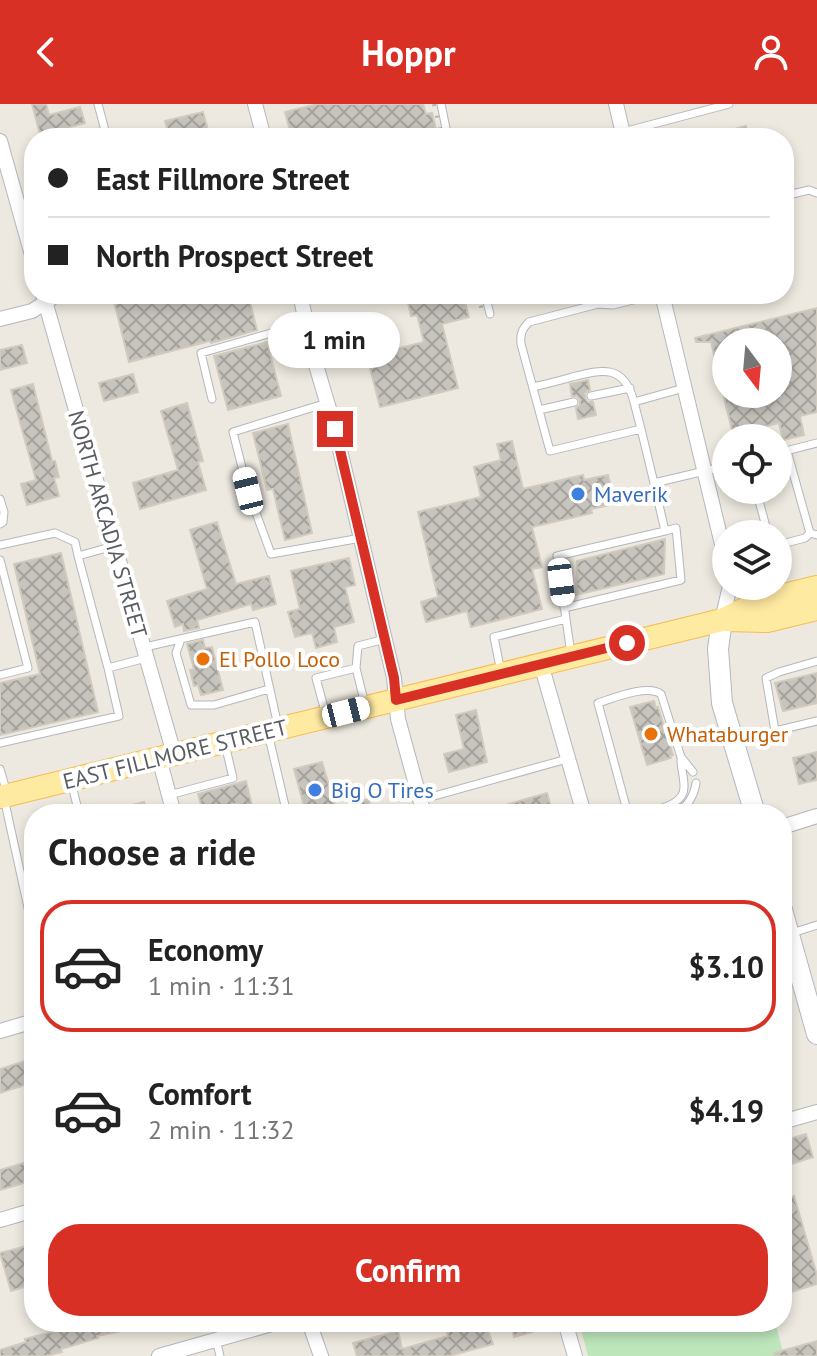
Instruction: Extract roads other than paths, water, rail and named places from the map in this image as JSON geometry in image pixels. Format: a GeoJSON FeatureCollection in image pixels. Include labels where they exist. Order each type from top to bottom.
{"type":"FeatureCollection","features":[{"type":"Feature","properties":{"kind":"main road","name":"EAST FILLMORE STREET"},"geometry":{"type":"LineString","coordinates":[[3,796],[722,620],[763,600],[817,587]]}},
{"type":"Feature","properties":{"kind":"main road","name":"EAST FILLMORE STREET"},"geometry":{"type":"LineString","coordinates":[[722,620],[767,621],[817,609]]}},
{"type":"Feature","properties":{"kind":"street"},"geometry":{"type":"LineString","coordinates":[[257,104],[262,128]]}},
{"type":"Feature","properties":{"kind":"street"},"geometry":{"type":"LineString","coordinates":[[616,104],[622,128]]}},
{"type":"Feature","properties":{"kind":"street"},"geometry":{"type":"LineString","coordinates":[[0,141],[24,226]]}},
{"type":"Feature","properties":{"kind":"street"},"geometry":{"type":"LineString","coordinates":[[0,319],[32,311],[40,304]]}},
{"type":"Feature","properties":{"kind":"street","name":"NORTH ARCADIA STREET"},"geometry":{"type":"LineString","coordinates":[[51,304],[145,653],[166,756],[171,804]]}},
{"type":"Feature","properties":{"kind":"street"},"geometry":{"type":"LineString","coordinates":[[302,304],[361,538],[394,678],[398,719],[421,804]]}},
{"type":"Feature","properties":{"kind":"street"},"geometry":{"type":"LineString","coordinates":[[662,304],[716,520]]}},
{"type":"Feature","properties":{"kind":"street"},"geometry":{"type":"LineString","coordinates":[[727,600],[718,649],[722,703],[752,804]]}},
{"type":"Feature","properties":{"kind":"street"},"geometry":{"type":"LineString","coordinates":[[541,664],[581,804]]}},
{"type":"Feature","properties":{"kind":"street"},"geometry":{"type":"LineString","coordinates":[[792,824],[817,816]]}},
{"type":"Feature","properties":{"kind":"street"},"geometry":{"type":"LineString","coordinates":[[792,943],[814,1012],[817,1034]]}},
{"type":"Feature","properties":{"kind":"street"},"geometry":{"type":"LineString","coordinates":[[0,1031],[24,1024]]}},
{"type":"Feature","properties":{"kind":"street"},"geometry":{"type":"LineString","coordinates":[[792,1119],[817,1112]]}},
{"type":"Feature","properties":{"kind":"street"},"geometry":{"type":"LineString","coordinates":[[0,1220],[24,1213]]}},
{"type":"Feature","properties":{"kind":"street"},"geometry":{"type":"LineString","coordinates":[[159,1356],[242,1332]]}},
{"type":"Feature","properties":{"kind":"street"},"geometry":{"type":"LineString","coordinates":[[313,1332],[321,1356]]}},
{"type":"Feature","properties":{"kind":"street"},"geometry":{"type":"LineString","coordinates":[[568,1332],[575,1356]]}},
{"type":"Feature","properties":{"kind":"lane"},"geometry":{"type":"LineString","coordinates":[[98,104],[104,128]]}},
{"type":"Feature","properties":{"kind":"lane"},"geometry":{"type":"LineString","coordinates":[[441,104],[446,128]]}},
{"type":"Feature","properties":{"kind":"lane"},"geometry":{"type":"LineString","coordinates":[[648,128],[729,104]]}},
{"type":"Feature","properties":{"kind":"lane"},"geometry":{"type":"LineString","coordinates":[[794,194],[809,190],[817,193]]}},
{"type":"Feature","properties":{"kind":"lane"},"geometry":{"type":"LineString","coordinates":[[488,304],[490,314]]}},
{"type":"Feature","properties":{"kind":"lane"},"geometry":{"type":"LineString","coordinates":[[598,304],[529,322],[520,334],[550,451],[641,429]]}},
{"type":"Feature","properties":{"kind":"lane"},"geometry":{"type":"LineString","coordinates":[[212,399],[201,353],[282,330],[290,361],[313,355]]}},
{"type":"Feature","properties":{"kind":"lane"},"geometry":{"type":"LineString","coordinates":[[533,387],[598,371],[613,372],[630,388],[665,531]]}},
{"type":"Feature","properties":{"kind":"lane"},"geometry":{"type":"LineString","coordinates":[[591,396],[630,388]]}},
{"type":"Feature","properties":{"kind":"lane"},"geometry":{"type":"LineString","coordinates":[[634,402],[684,388]]}},
{"type":"Feature","properties":{"kind":"lane"},"geometry":{"type":"LineString","coordinates":[[539,410],[574,402]]}},
{"type":"Feature","properties":{"kind":"lane"},"geometry":{"type":"LineString","coordinates":[[327,403],[233,432],[248,491],[271,554],[361,538]]}},
{"type":"Feature","properties":{"kind":"lane"},"geometry":{"type":"LineString","coordinates":[[792,449],[817,443]]}},
{"type":"Feature","properties":{"kind":"lane"},"geometry":{"type":"LineString","coordinates":[[654,483],[712,470]]}},
{"type":"Feature","properties":{"kind":"lane"},"geometry":{"type":"LineString","coordinates":[[792,478],[813,534],[792,541]]}},
{"type":"Feature","properties":{"kind":"lane"},"geometry":{"type":"LineString","coordinates":[[0,499],[4,512],[0,524]]}},
{"type":"Feature","properties":{"kind":"lane"},"geometry":{"type":"LineString","coordinates":[[564,608],[681,580],[676,528],[630,544],[557,556],[564,608],[572,657]]}},
{"type":"Feature","properties":{"kind":"lane"},"geometry":{"type":"LineString","coordinates":[[0,545],[55,533],[75,542],[119,716],[0,743]]}},
{"type":"Feature","properties":{"kind":"lane"},"geometry":{"type":"LineString","coordinates":[[78,556],[114,546]]}},
{"type":"Feature","properties":{"kind":"lane"},"geometry":{"type":"LineString","coordinates":[[0,560],[28,668],[0,675]]}},
{"type":"Feature","properties":{"kind":"lane"},"geometry":{"type":"LineString","coordinates":[[652,577],[652,587]]}},
{"type":"Feature","properties":{"kind":"lane"},"geometry":{"type":"LineString","coordinates":[[630,582],[630,592]]}},
{"type":"Feature","properties":{"kind":"lane"},"geometry":{"type":"LineString","coordinates":[[611,587],[612,597]]}},
{"type":"Feature","properties":{"kind":"lane"},"geometry":{"type":"LineString","coordinates":[[594,591],[595,601]]}},
{"type":"Feature","properties":{"kind":"lane"},"geometry":{"type":"LineString","coordinates":[[502,674],[494,637],[566,619]]}},
{"type":"Feature","properties":{"kind":"lane"},"geometry":{"type":"LineString","coordinates":[[108,668],[181,639],[255,622],[269,689],[285,804]]}},
{"type":"Feature","properties":{"kind":"lane"},"geometry":{"type":"LineString","coordinates":[[181,639],[176,653],[191,705],[214,705],[269,689]]}},
{"type":"Feature","properties":{"kind":"lane"},"geometry":{"type":"LineString","coordinates":[[366,707],[356,668],[358,646],[385,639]]}},
{"type":"Feature","properties":{"kind":"lane"},"geometry":{"type":"LineString","coordinates":[[775,731],[766,678],[817,661]]}},
{"type":"Feature","properties":{"kind":"lane"},"geometry":{"type":"LineString","coordinates":[[326,716],[316,678],[356,668]]}},
{"type":"Feature","properties":{"kind":"lane"},"geometry":{"type":"LineString","coordinates":[[625,804],[598,703],[648,689],[661,694],[681,757],[684,786],[673,804]]}},
{"type":"Feature","properties":{"kind":"lane"},"geometry":{"type":"LineString","coordinates":[[733,741],[817,721]]}},
{"type":"Feature","properties":{"kind":"lane"},"geometry":{"type":"LineString","coordinates":[[169,795],[233,778],[224,742]]}},
{"type":"Feature","properties":{"kind":"lane"},"geometry":{"type":"LineString","coordinates":[[681,757],[693,772]]}},
{"type":"Feature","properties":{"kind":"lane"},"geometry":{"type":"LineString","coordinates":[[431,804],[567,759]]}},
{"type":"Feature","properties":{"kind":"lane"},"geometry":{"type":"LineString","coordinates":[[0,769],[24,890]]}},
{"type":"Feature","properties":{"kind":"lane"},"geometry":{"type":"LineString","coordinates":[[71,780],[77,804]]}},
{"type":"Feature","properties":{"kind":"lane"},"geometry":{"type":"LineString","coordinates":[[687,804],[696,783]]}},
{"type":"Feature","properties":{"kind":"lane"},"geometry":{"type":"LineString","coordinates":[[792,933],[817,925]]}},
{"type":"Feature","properties":{"kind":"lane"},"geometry":{"type":"LineString","coordinates":[[216,1339],[220,1356]]}},
{"type":"Feature","properties":{"kind":"railway"},"geometry":{"type":"LineString","coordinates":[[434,104],[440,128]]}},
{"type":"Feature","properties":{"kind":"railway"},"geometry":{"type":"LineString","coordinates":[[480,304],[482,311]]}},
{"type":"Feature","properties":{"kind":"place","name":"Maverik"},"geometry":{"type":"Point","coordinates":[578,494]}},
{"type":"Feature","properties":{"kind":"place","name":"El Pollo Loco"},"geometry":{"type":"Point","coordinates":[203,659]}},
{"type":"Feature","properties":{"kind":"place","name":"Whataburger"},"geometry":{"type":"Point","coordinates":[651,734]}},
{"type":"Feature","properties":{"kind":"place","name":"Big O Tires"},"geometry":{"type":"Point","coordinates":[315,790]}}]}
